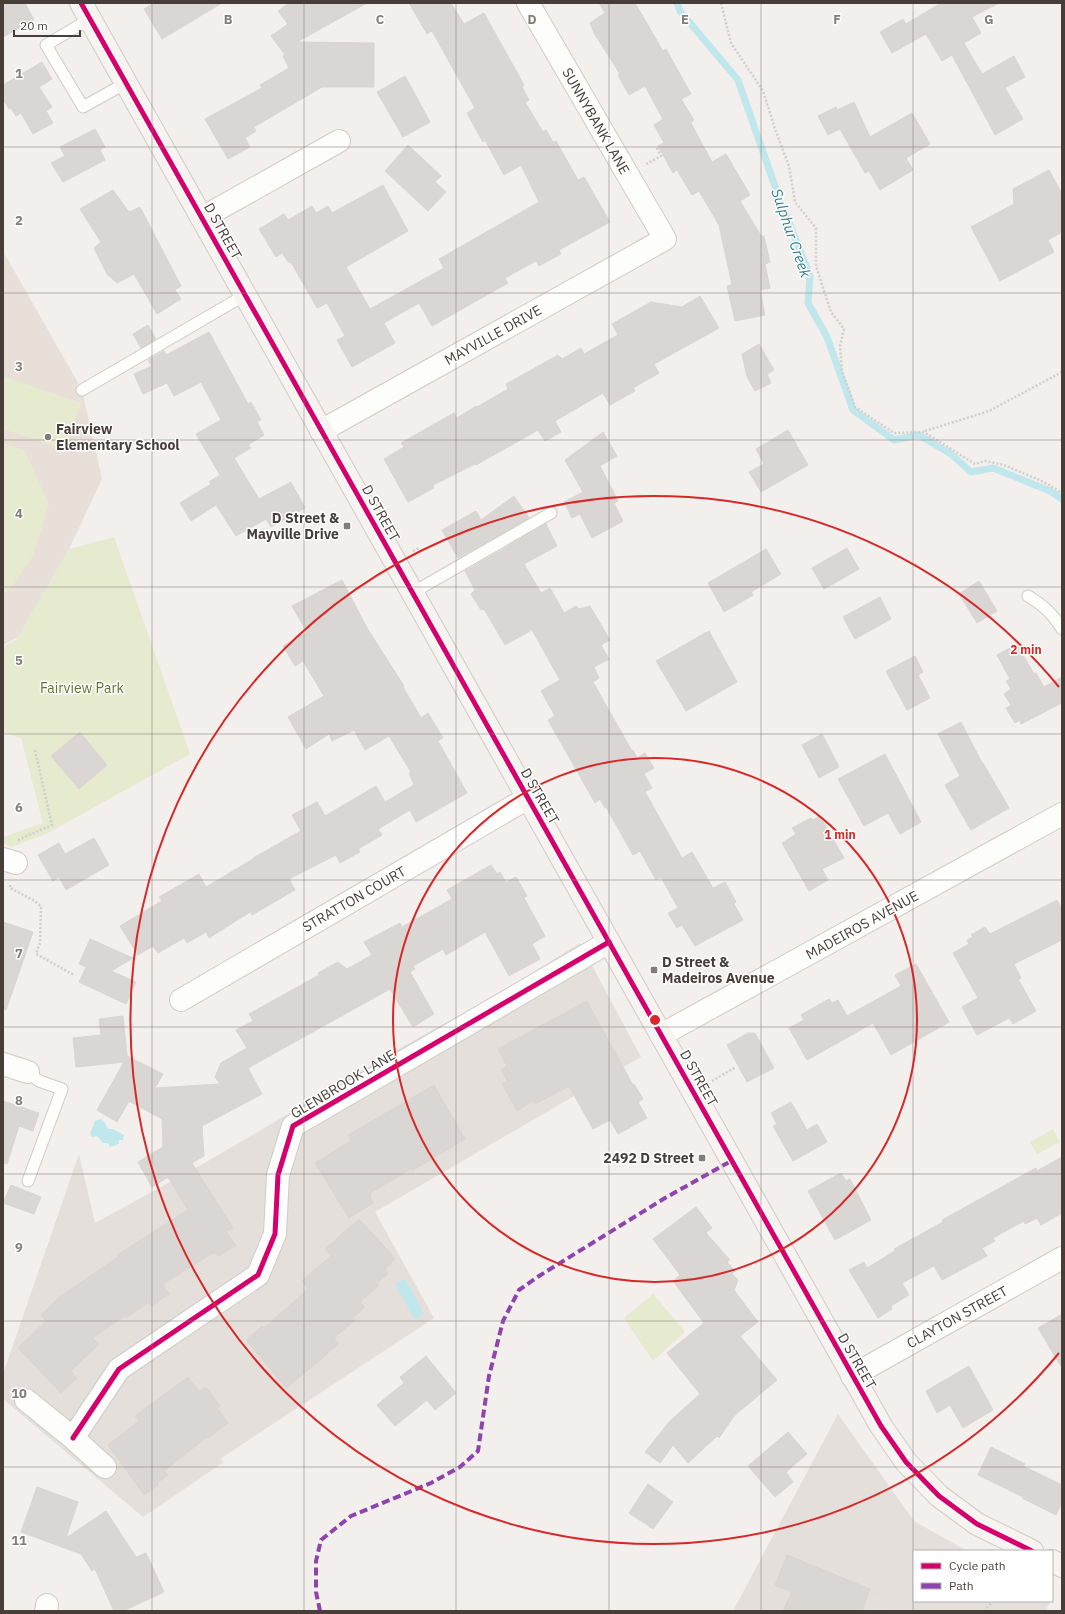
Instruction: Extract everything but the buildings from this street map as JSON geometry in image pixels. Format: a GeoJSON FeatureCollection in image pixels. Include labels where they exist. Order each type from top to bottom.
{"type":"FeatureCollection","features":[{"type":"Feature","properties":{"kind":"main road","name":"D STREET"},"geometry":{"type":"LineString","coordinates":[[86,11],[881,1426],[906,1462],[939,1496],[977,1524],[1030,1550]]}},
{"type":"Feature","properties":{"kind":"main road"},"geometry":{"type":"LineString","coordinates":[[1053,1562],[1062,1566]]}},
{"type":"Feature","properties":{"kind":"street","name":"SUNNYBANK LANE"},"geometry":{"type":"LineString","coordinates":[[528,3],[665,239]]}},
{"type":"Feature","properties":{"kind":"street"},"geometry":{"type":"LineString","coordinates":[[202,218],[339,140]]}},
{"type":"Feature","properties":{"kind":"street","name":"MAYVILLE DRIVE"},"geometry":{"type":"LineString","coordinates":[[321,431],[665,239]]}},
{"type":"Feature","properties":{"kind":"street","name":"STRATTON COURT"},"geometry":{"type":"LineString","coordinates":[[180,1000],[528,798]]}},
{"type":"Feature","properties":{"kind":"street","name":"MADEIROS AVENUE"},"geometry":{"type":"LineString","coordinates":[[661,1035],[1062,814]]}},
{"type":"Feature","properties":{"kind":"street","name":"GLENBROOK LANE"},"geometry":{"type":"LineString","coordinates":[[73,1438],[119,1369],[258,1275],[275,1234],[278,1175],[293,1126],[610,942]]}},
{"type":"Feature","properties":{"kind":"street"},"geometry":{"type":"LineString","coordinates":[[3,1064],[28,1072]]}},
{"type":"Feature","properties":{"kind":"street","name":"CLAYTON STREET"},"geometry":{"type":"LineString","coordinates":[[852,1376],[1062,1258]]}},
{"type":"Feature","properties":{"kind":"street"},"geometry":{"type":"LineString","coordinates":[[26,1400],[73,1438],[105,1467]]}},
{"type":"Feature","properties":{"kind":"lane"},"geometry":{"type":"LineString","coordinates":[[86,11],[46,45],[83,107],[126,83]]}},
{"type":"Feature","properties":{"kind":"lane"},"geometry":{"type":"LineString","coordinates":[[82,390],[245,295]]}},
{"type":"Feature","properties":{"kind":"lane"},"geometry":{"type":"LineString","coordinates":[[412,593],[551,514]]}},
{"type":"Feature","properties":{"kind":"lane"},"geometry":{"type":"LineString","coordinates":[[1028,596],[1045,606],[1056,618],[1062,629]]}},
{"type":"Feature","properties":{"kind":"lane"},"geometry":{"type":"LineString","coordinates":[[28,1072],[39,1080],[62,1089],[28,1181]]}},
{"type":"Feature","properties":{"kind":"path"},"geometry":{"type":"LineString","coordinates":[[721,3],[731,43],[763,91],[775,129],[790,166],[795,202],[816,228],[816,266],[831,312],[844,329],[840,346],[842,371],[856,407],[894,433],[924,432],[989,411],[1062,372]]}},
{"type":"Feature","properties":{"kind":"path"},"geometry":{"type":"LineString","coordinates":[[640,167],[661,156],[657,148]]}},
{"type":"Feature","properties":{"kind":"path"},"geometry":{"type":"LineString","coordinates":[[924,432],[975,464],[985,461],[1004,465],[1044,482],[1062,493]]}},
{"type":"Feature","properties":{"kind":"path"},"geometry":{"type":"LineString","coordinates":[[17,840],[52,825],[35,750]]}},
{"type":"Feature","properties":{"kind":"path"},"geometry":{"type":"LineString","coordinates":[[9,861],[10,888],[41,906],[40,944],[36,954],[74,975]]}},
{"type":"Feature","properties":{"kind":"path"},"geometry":{"type":"LineString","coordinates":[[711,1081],[736,1067]]}},
{"type":"Feature","properties":{"kind":"path"},"geometry":{"type":"LineString","coordinates":[[984,1611],[992,1602]]}},
{"type":"Feature","properties":{"kind":"shaded area","name":"Fairview Elementary School"},"geometry":{"type":"Polygon","coordinates":[[[3,251],[82,390],[102,479],[69,549],[18,637],[3,645],[3,251]]]}},
{"type":"Feature","properties":{"kind":"shaded area"},"geometry":{"type":"Polygon","coordinates":[[[580,943],[641,1057],[375,1212],[434,1318],[220,1459],[224,1462],[143,1517],[3,1399],[3,1374],[79,1154],[95,1223],[208,1161],[409,1043],[500,993],[580,943]]]}},
{"type":"Feature","properties":{"kind":"shaded area"},"geometry":{"type":"Polygon","coordinates":[[[838,1414],[914,1521],[965,1550],[913,1550],[913,1602],[1050,1602],[1045,1611],[733,1611],[838,1414]]]}},
{"type":"Feature","properties":{"kind":"shaded area"},"geometry":{"type":"Polygon","coordinates":[[[874,1596],[891,1604],[887,1611],[866,1611],[874,1596]]]}},
{"type":"Feature","properties":{"kind":"green space"},"geometry":{"type":"Polygon","coordinates":[[[3,376],[81,403],[65,450],[3,429],[3,376]]]}},
{"type":"Feature","properties":{"kind":"green space"},"geometry":{"type":"Polygon","coordinates":[[[3,443],[25,451],[49,504],[33,556],[12,587],[3,595],[3,443]]]}},
{"type":"Feature","properties":{"kind":"green space","name":"Fairview Park"},"geometry":{"type":"Polygon","coordinates":[[[114,537],[190,754],[46,834],[11,847],[3,843],[3,837],[43,823],[21,738],[3,732],[3,647],[16,640],[69,549],[114,537]]]}},
{"type":"Feature","properties":{"kind":"green space"},"geometry":{"type":"Polygon","coordinates":[[[1053,1129],[1060,1142],[1037,1154],[1030,1142],[1053,1129]]]}},
{"type":"Feature","properties":{"kind":"green space"},"geometry":{"type":"Polygon","coordinates":[[[653,1294],[685,1332],[653,1361],[624,1318],[653,1294]]]}},
{"type":"Feature","properties":{"kind":"water"},"geometry":{"type":"Polygon","coordinates":[[[101,1119],[108,1129],[113,1129],[124,1135],[123,1140],[119,1140],[119,1144],[110,1147],[108,1143],[103,1143],[97,1136],[92,1137],[90,1134],[95,1121],[101,1119]]]}},
{"type":"Feature","properties":{"kind":"water"},"geometry":{"type":"Polygon","coordinates":[[[405,1279],[424,1314],[414,1319],[395,1284],[405,1279]]]}},
{"type":"Feature","properties":{"kind":"waterway","name":"Sulphur Creek"},"geometry":{"type":"LineString","coordinates":[[677,3],[680,11],[738,80],[776,189],[810,276],[808,303],[827,337],[853,410],[894,440],[919,435],[951,454],[971,472],[993,468],[1050,491],[1062,499]]}},
{"type":"Feature","properties":{"kind":"marked path"},"geometry":{"type":"LineString","coordinates":[[320,1611],[316,1592],[316,1561],[321,1540],[351,1516],[431,1483],[460,1467],[478,1451],[489,1376],[503,1321],[519,1290],[665,1198],[731,1161]]}},
{"type":"Feature","properties":{"kind":"cycle path"},"geometry":{"type":"LineString","coordinates":[[81,3],[881,1426],[906,1462],[939,1496],[977,1524],[1030,1550]]}},
{"type":"Feature","properties":{"kind":"cycle path"},"geometry":{"type":"LineString","coordinates":[[73,1438],[119,1369],[258,1275],[275,1234],[278,1175],[293,1126],[609,942]]}},
{"type":"Feature","properties":{"kind":"place","name":"Fairview Elementary School"},"geometry":{"type":"Point","coordinates":[48,437]}},
{"type":"Feature","properties":{"kind":"place","name":"D Street & Mayville Drive"},"geometry":{"type":"Point","coordinates":[347,526]}},
{"type":"Feature","properties":{"kind":"place","name":"D Street & Madeiros Avenue"},"geometry":{"type":"Point","coordinates":[654,970]}},
{"type":"Feature","properties":{"kind":"place","name":"2492 D Street"},"geometry":{"type":"Point","coordinates":[702,1158]}}]}
